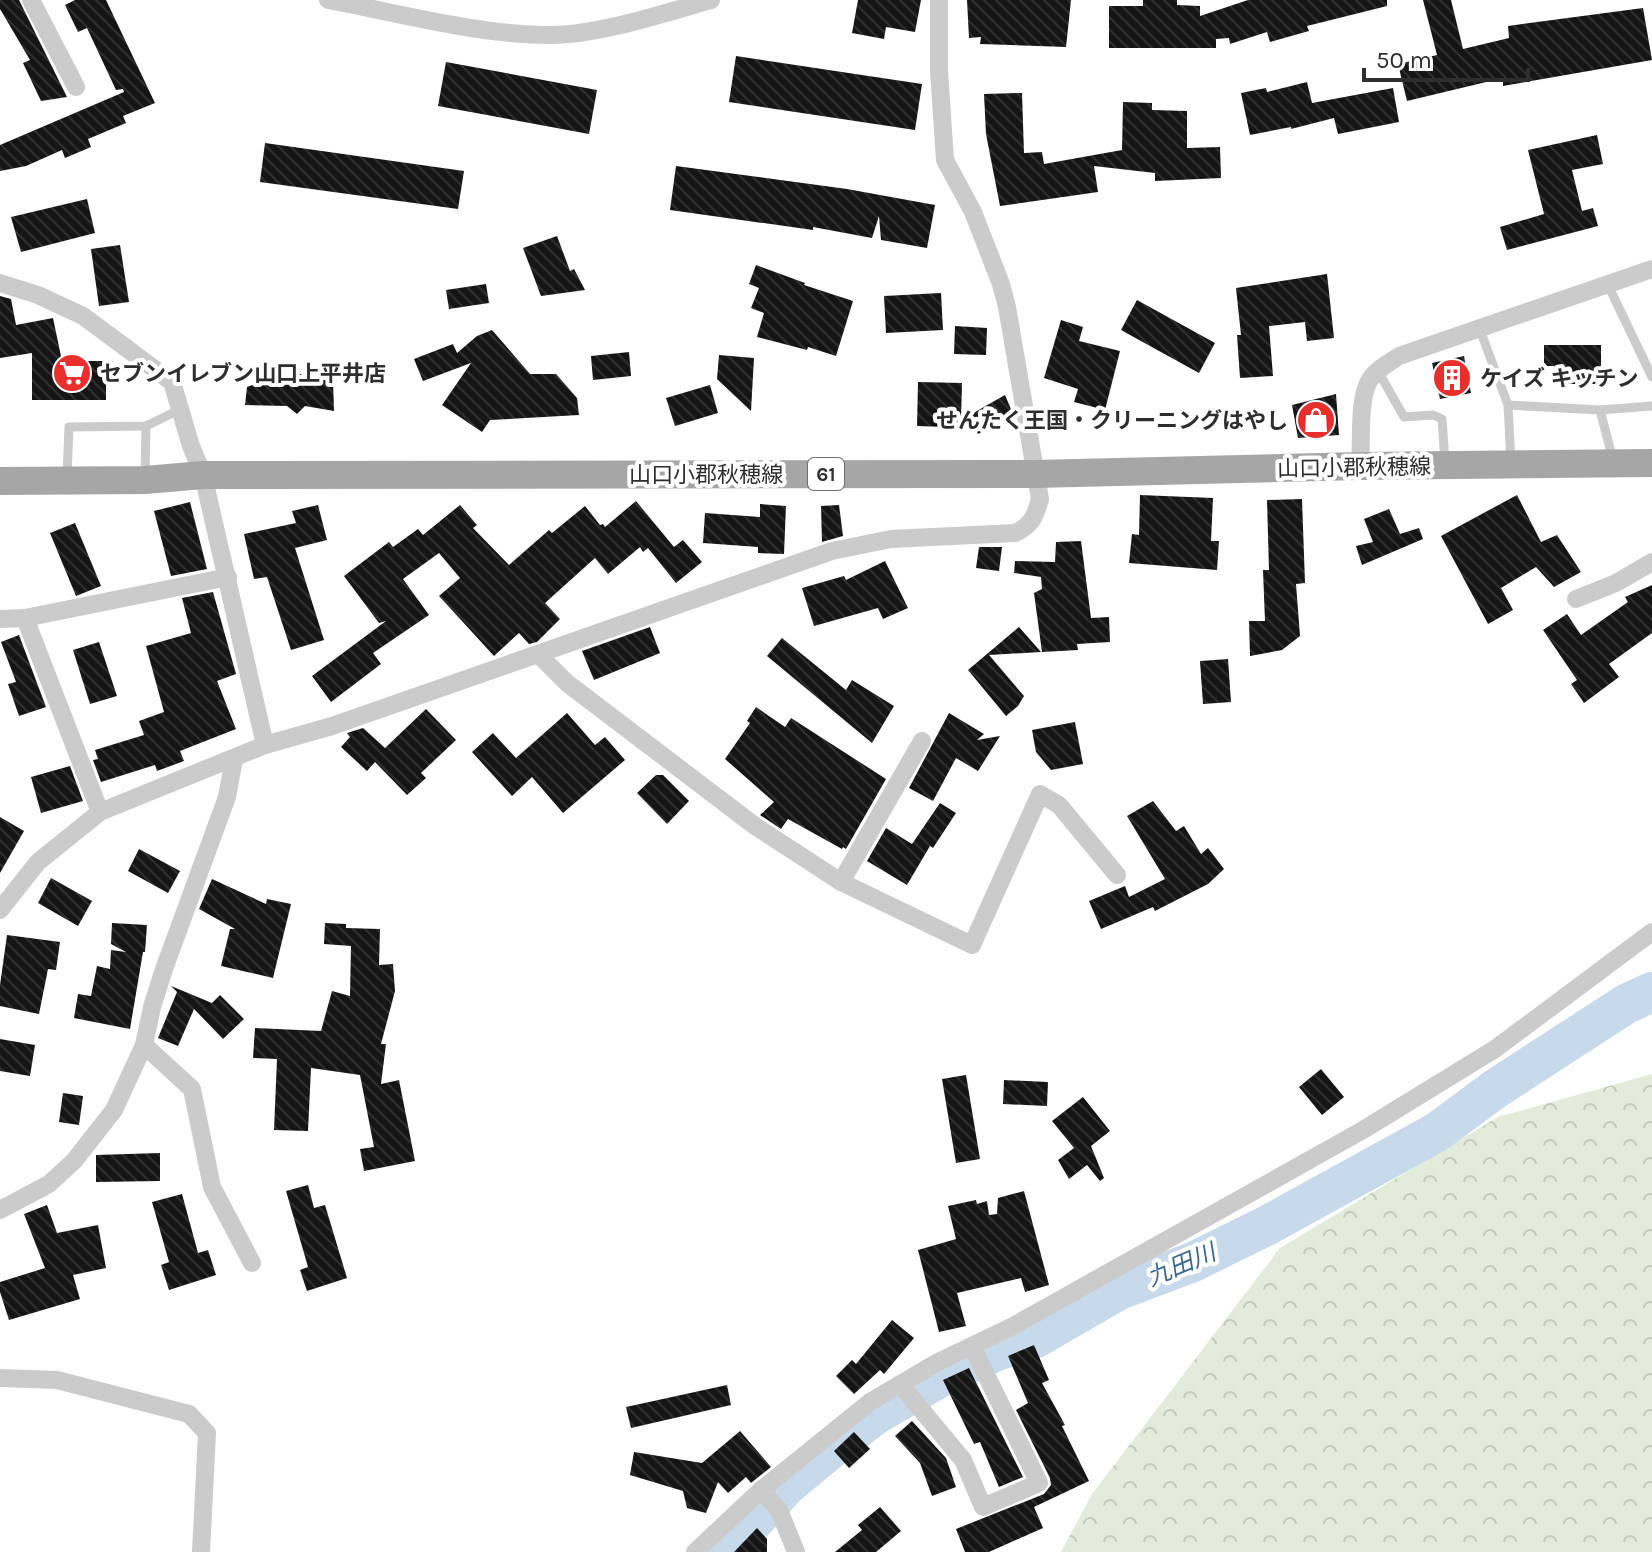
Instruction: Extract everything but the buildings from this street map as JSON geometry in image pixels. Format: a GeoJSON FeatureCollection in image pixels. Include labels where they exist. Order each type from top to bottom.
{"type":"FeatureCollection","features":[{"type":"Feature","properties":{"kind":"main road","name":"山口小郡秋穂線"},"geometry":{"type":"LineString","coordinates":[[0,481],[145,480],[203,475],[1035,474],[1652,463]]}},
{"type":"Feature","properties":{"kind":"street"},"geometry":{"type":"LineString","coordinates":[[31,0],[76,87]]}},
{"type":"Feature","properties":{"kind":"street"},"geometry":{"type":"LineString","coordinates":[[328,0],[494,31],[553,35],[616,25],[711,0]]}},
{"type":"Feature","properties":{"kind":"street"},"geometry":{"type":"LineString","coordinates":[[0,910],[38,862],[100,812],[265,745],[332,726],[832,551],[891,539],[1015,533],[1029,527],[1036,516],[1040,499],[1001,284],[973,212],[945,160],[939,71],[939,0]]}},
{"type":"Feature","properties":{"kind":"street"},"geometry":{"type":"LineString","coordinates":[[1360,466],[1364,396],[1369,379],[1399,356],[1652,269]]}},
{"type":"Feature","properties":{"kind":"street"},"geometry":{"type":"LineString","coordinates":[[0,283],[83,316],[172,382],[203,475],[265,745]]}},
{"type":"Feature","properties":{"kind":"street"},"geometry":{"type":"LineString","coordinates":[[1576,599],[1616,583],[1652,562]]}},
{"type":"Feature","properties":{"kind":"street"},"geometry":{"type":"LineString","coordinates":[[0,619],[25,618],[228,577]]}},
{"type":"Feature","properties":{"kind":"street"},"geometry":{"type":"LineString","coordinates":[[25,618],[100,812]]}},
{"type":"Feature","properties":{"kind":"street"},"geometry":{"type":"LineString","coordinates":[[538,654],[567,683],[755,826],[841,882],[972,945],[1040,794],[1059,805],[1117,875]]}},
{"type":"Feature","properties":{"kind":"street"},"geometry":{"type":"LineString","coordinates":[[841,882],[922,741]]}},
{"type":"Feature","properties":{"kind":"street"},"geometry":{"type":"LineString","coordinates":[[0,1210],[49,1184],[74,1161],[114,1110],[144,1045],[164,969],[227,797],[234,759]]}},
{"type":"Feature","properties":{"kind":"street"},"geometry":{"type":"LineString","coordinates":[[695,1552],[870,1402],[907,1392],[976,1353],[1013,1326],[1376,1122],[1495,1049],[1652,932]]}},
{"type":"Feature","properties":{"kind":"street"},"geometry":{"type":"LineString","coordinates":[[144,1045],[192,1089],[212,1187],[252,1263]]}},
{"type":"Feature","properties":{"kind":"street"},"geometry":{"type":"LineString","coordinates":[[907,1392],[963,1460],[983,1507],[1039,1483],[976,1353]]}},
{"type":"Feature","properties":{"kind":"street"},"geometry":{"type":"LineString","coordinates":[[0,1378],[57,1380],[189,1414],[207,1433],[201,1552]]}},
{"type":"Feature","properties":{"kind":"street"},"geometry":{"type":"LineString","coordinates":[[763,1492],[779,1510],[796,1552]]}},
{"type":"Feature","properties":{"kind":"lane"},"geometry":{"type":"LineString","coordinates":[[1608,285],[1652,377]]}},
{"type":"Feature","properties":{"kind":"lane"},"geometry":{"type":"LineString","coordinates":[[1480,330],[1508,405],[1511,464]]}},
{"type":"Feature","properties":{"kind":"lane"},"geometry":{"type":"LineString","coordinates":[[1378,371],[1404,417],[1433,415],[1442,419],[1445,465]]}},
{"type":"Feature","properties":{"kind":"lane"},"geometry":{"type":"LineString","coordinates":[[1508,405],[1600,410],[1652,406]]}},
{"type":"Feature","properties":{"kind":"lane"},"geometry":{"type":"LineString","coordinates":[[66,481],[69,427],[146,426],[181,409]]}},
{"type":"Feature","properties":{"kind":"lane"},"geometry":{"type":"LineString","coordinates":[[1600,410],[1614,463]]}},
{"type":"Feature","properties":{"kind":"lane"},"geometry":{"type":"LineString","coordinates":[[145,480],[146,426]]}},
{"type":"Feature","properties":{"kind":"green space"},"geometry":{"type":"Polygon","coordinates":[[[1652,1074],[1652,1552],[1061,1552],[1092,1494],[1280,1248],[1498,1117],[1652,1074]]]}},
{"type":"Feature","properties":{"kind":"waterway","name":"九田川"},"geometry":{"type":"LineString","coordinates":[[725,1552],[787,1485],[875,1415],[948,1373],[1036,1338],[1119,1290],[1193,1262],[1268,1225],[1437,1132],[1495,1089],[1626,1004],[1652,992]]}},
{"type":"Feature","properties":{"kind":"place","name":"セブンイレブン山口上平井店"},"geometry":{"type":"Point","coordinates":[72,373]}},
{"type":"Feature","properties":{"kind":"place","name":"ケイズ キッチン"},"geometry":{"type":"Point","coordinates":[1452,378]}},
{"type":"Feature","properties":{"kind":"place","name":"せんたく王国・クリーニングはやし"},"geometry":{"type":"Point","coordinates":[1316,420]}}]}
